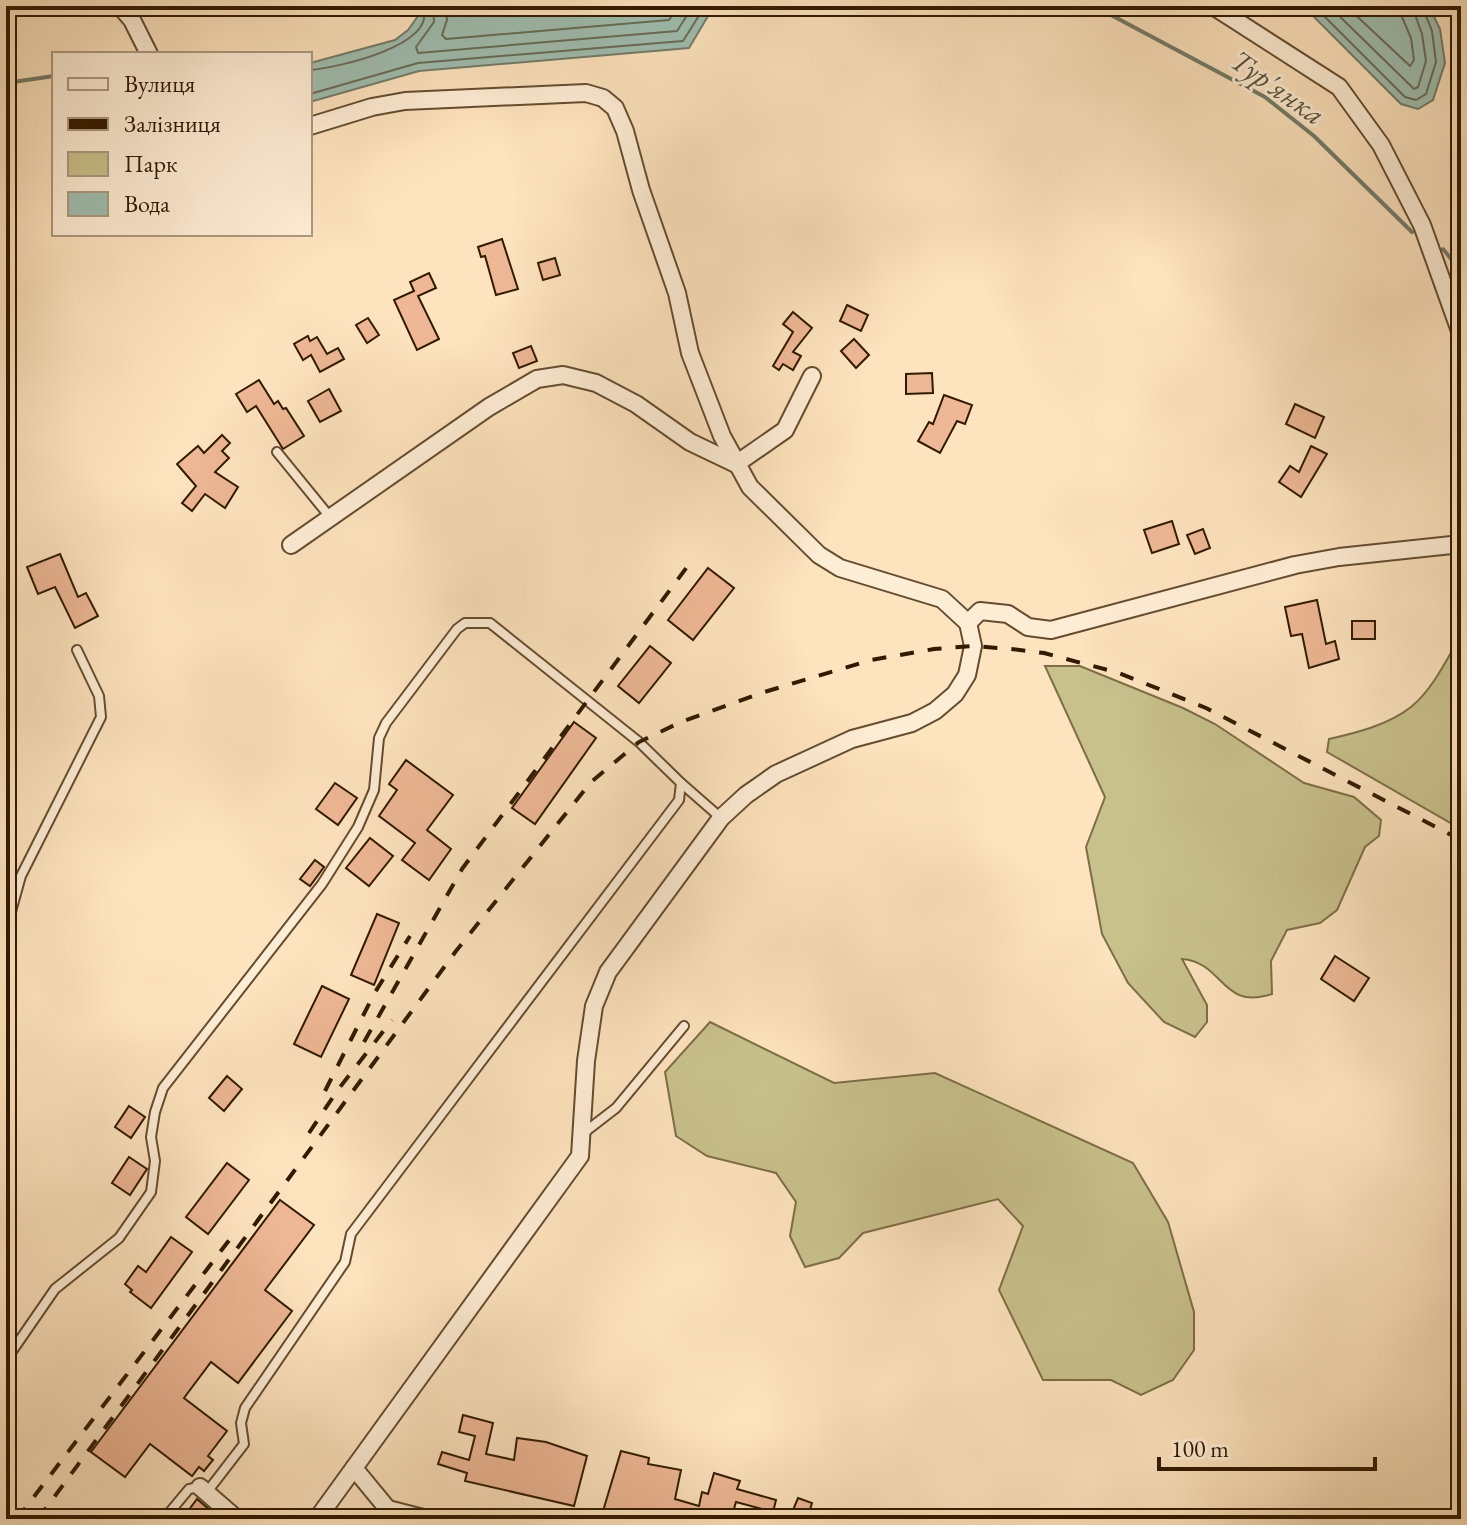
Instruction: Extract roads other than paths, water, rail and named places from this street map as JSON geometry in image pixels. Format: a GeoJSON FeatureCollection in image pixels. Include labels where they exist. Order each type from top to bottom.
{"type":"FeatureCollection","features":[{"type":"Feature","properties":{"kind":"street"},"geometry":{"type":"LineString","coordinates":[[120,6],[132,20],[148,52]]}},
{"type":"Feature","properties":{"kind":"street"},"geometry":{"type":"LineString","coordinates":[[1213,6],[1339,87],[1381,145],[1422,225],[1461,334]]}},
{"type":"Feature","properties":{"kind":"street"},"geometry":{"type":"LineString","coordinates":[[312,125],[372,107],[405,101],[586,93],[603,98],[615,108],[625,131],[641,190],[677,293],[690,353],[736,464],[750,487],[819,555],[840,568],[942,599],[968,623],[973,646],[967,675],[955,694],[935,711],[912,723],[852,739],[776,774],[721,818],[608,972],[594,1006],[586,1061],[580,1156],[317,1519]]}},
{"type":"Feature","properties":{"kind":"street"},"geometry":{"type":"LineString","coordinates":[[291,545],[523,385],[537,379],[563,375],[596,383],[636,404],[690,442],[736,464]]}},
{"type":"Feature","properties":{"kind":"street"},"geometry":{"type":"LineString","coordinates":[[736,464],[785,430],[812,376]]}},
{"type":"Feature","properties":{"kind":"street"},"geometry":{"type":"LineString","coordinates":[[968,623],[980,611],[991,611],[1008,614],[1028,627],[1051,630],[1295,565],[1339,557],[1461,544]]}},
{"type":"Feature","properties":{"kind":"street"},"geometry":{"type":"LineString","coordinates":[[354,1468],[392,1514],[427,1519]]}},
{"type":"Feature","properties":{"kind":"street"},"geometry":{"type":"LineString","coordinates":[[204,1490],[237,1519]]}},
{"type":"Feature","properties":{"kind":"lane"},"geometry":{"type":"LineString","coordinates":[[277,452],[330,517]]}},
{"type":"Feature","properties":{"kind":"lane"},"geometry":{"type":"LineString","coordinates":[[6,1360],[55,1289],[119,1238],[151,1192],[155,1161],[151,1137],[163,1088],[322,884],[358,827],[374,790],[379,738],[386,723],[457,629],[465,623],[490,623],[639,742],[721,818]]}},
{"type":"Feature","properties":{"kind":"lane"},"geometry":{"type":"LineString","coordinates":[[6,930],[21,876],[101,717],[99,696],[77,650]]}},
{"type":"Feature","properties":{"kind":"lane"},"geometry":{"type":"LineString","coordinates":[[164,1519],[189,1489],[204,1490],[244,1444],[241,1423],[245,1408],[345,1262],[351,1234],[673,809],[679,800],[681,783]]}},
{"type":"Feature","properties":{"kind":"lane"},"geometry":{"type":"LineString","coordinates":[[581,1135],[616,1108],[684,1026]]}},
{"type":"Feature","properties":{"kind":"water"},"geometry":{"type":"Polygon","coordinates":[[[413,6],[714,6],[689,48],[419,71],[312,101],[312,62],[395,40],[408,30],[418,16],[413,6]]]}},
{"type":"Feature","properties":{"kind":"water"},"geometry":{"type":"Polygon","coordinates":[[[1311,6],[1429,6],[1440,29],[1445,63],[1433,100],[1418,109],[1401,104],[1310,13],[1311,6]]]}},
{"type":"Feature","properties":{"kind":"waterway","name":"Тур'янка"},"geometry":{"type":"LineString","coordinates":[[1100,6],[1111,15],[1265,97],[1314,136],[1412,232]]}},
{"type":"Feature","properties":{"kind":"waterway"},"geometry":{"type":"LineString","coordinates":[[6,83],[52,76]]}},
{"type":"Feature","properties":{"kind":"waterway","name":"Тур'янка"},"geometry":{"type":"LineString","coordinates":[[1443,249],[1461,271]]}},
{"type":"Feature","properties":{"kind":"railway"},"geometry":{"type":"LineString","coordinates":[[364,1042],[462,869],[690,563]]}},
{"type":"Feature","properties":{"kind":"railway"},"geometry":{"type":"LineString","coordinates":[[38,1519],[456,951],[591,782],[639,742],[681,722],[761,693],[871,660],[934,649],[973,646],[1011,649],[1044,653],[1119,673],[1206,708],[1461,840]]}},
{"type":"Feature","properties":{"kind":"railway"},"geometry":{"type":"LineString","coordinates":[[325,1091],[374,994],[410,936]]}},
{"type":"Feature","properties":{"kind":"railway"},"geometry":{"type":"LineString","coordinates":[[309,1133],[392,1020]]}},
{"type":"Feature","properties":{"kind":"railway"},"geometry":{"type":"LineString","coordinates":[[17,1519],[230,1239]]}}]}
